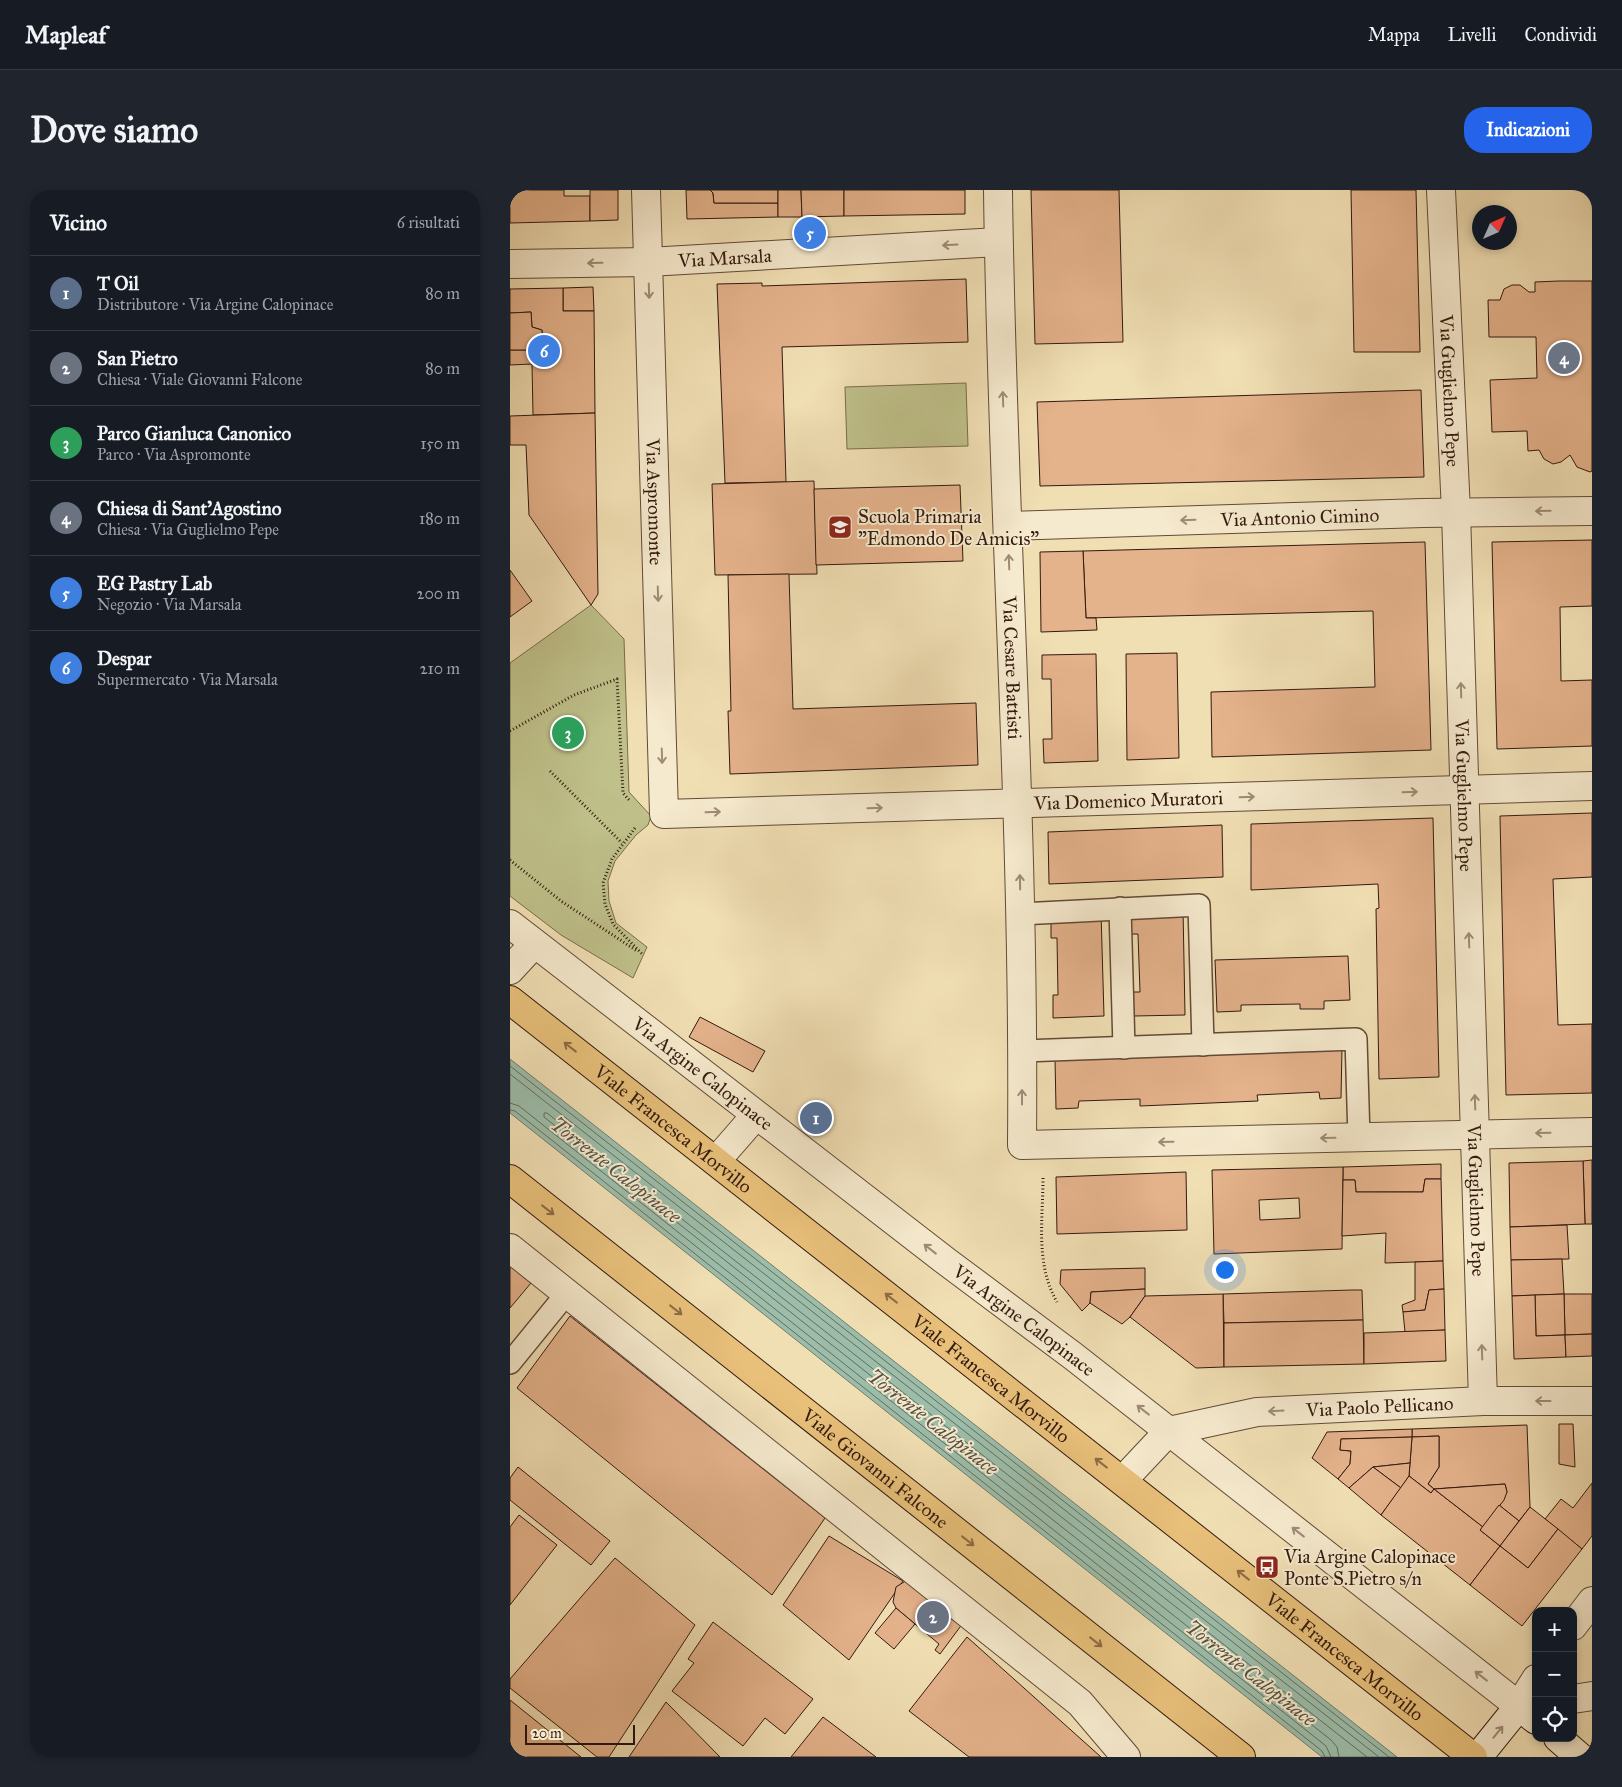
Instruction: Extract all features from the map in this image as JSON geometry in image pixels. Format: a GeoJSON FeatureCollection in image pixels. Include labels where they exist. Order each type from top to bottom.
{"type":"FeatureCollection","features":[{"type":"Feature","properties":{"kind":"main road","name":"Viale Francesca Morvillo"},"geometry":{"type":"LineString","coordinates":[[510,1000],[1473,1757]]}},
{"type":"Feature","properties":{"kind":"main road","name":"Viale Giovanni Falcone"},"geometry":{"type":"LineString","coordinates":[[510,1179],[1241,1757]]}},
{"type":"Feature","properties":{"kind":"street","name":"Via Aspromonte"},"geometry":{"type":"LineString","coordinates":[[646,190],[664,814]]}},
{"type":"Feature","properties":{"kind":"street","name":"Via Cesare Battisti"},"geometry":{"type":"LineString","coordinates":[[998,190],[998,242],[1018,804],[1023,1052],[1022,1145],[1359,1138]]}},
{"type":"Feature","properties":{"kind":"street","name":"Via Guglielmo Pepe"},"geometry":{"type":"LineString","coordinates":[[1441,190],[1456,512],[1483,1401]]}},
{"type":"Feature","properties":{"kind":"street","name":"Via Marsala"},"geometry":{"type":"LineString","coordinates":[[510,264],[648,262],[998,242]]}},
{"type":"Feature","properties":{"kind":"street","name":"Via Antonio Cimino"},"geometry":{"type":"LineString","coordinates":[[1008,526],[1456,512],[1592,511]]}},
{"type":"Feature","properties":{"kind":"street","name":"Via Domenico Muratori"},"geometry":{"type":"LineString","coordinates":[[664,814],[1592,786]]}},
{"type":"Feature","properties":{"kind":"street","name":"Via Argine Calopinace"},"geometry":{"type":"LineString","coordinates":[[510,924],[1530,1710]]}},
{"type":"Feature","properties":{"kind":"street"},"geometry":{"type":"LineString","coordinates":[[510,970],[534,944]]}},
{"type":"Feature","properties":{"kind":"street"},"geometry":{"type":"LineString","coordinates":[[716,1161],[756,1115]]}},
{"type":"Feature","properties":{"kind":"street"},"geometry":{"type":"LineString","coordinates":[[1359,1138],[1592,1132]]}},
{"type":"Feature","properties":{"kind":"street"},"geometry":{"type":"LineString","coordinates":[[510,1248],[1080,1703],[1126,1757]]}},
{"type":"Feature","properties":{"kind":"street","name":"Via Paolo Pellicano"},"geometry":{"type":"LineString","coordinates":[[1169,1431],[1257,1412],[1483,1401],[1592,1401]]}},
{"type":"Feature","properties":{"kind":"street"},"geometry":{"type":"LineString","coordinates":[[1123,1480],[1169,1431]]}},
{"type":"Feature","properties":{"kind":"street"},"geometry":{"type":"LineString","coordinates":[[1577,1621],[1592,1602]]}},
{"type":"Feature","properties":{"kind":"street"},"geometry":{"type":"LineString","coordinates":[[1577,1698],[1592,1696]]}},
{"type":"Feature","properties":{"kind":"street"},"geometry":{"type":"LineString","coordinates":[[1478,1757],[1530,1710],[1533,1697]]}},
{"type":"Feature","properties":{"kind":"street"},"geometry":{"type":"LineString","coordinates":[[1563,1742],[1580,1757]]}},
{"type":"Feature","properties":{"kind":"lane"},"geometry":{"type":"LineString","coordinates":[[1020,914],[1199,905],[1203,1045]]}},
{"type":"Feature","properties":{"kind":"lane"},"geometry":{"type":"LineString","coordinates":[[1120,908],[1124,1048]]}},
{"type":"Feature","properties":{"kind":"lane"},"geometry":{"type":"LineString","coordinates":[[1023,1052],[1356,1039],[1359,1138]]}},
{"type":"Feature","properties":{"kind":"lane"},"geometry":{"type":"LineString","coordinates":[[510,1363],[567,1293]]}},
{"type":"Feature","properties":{"kind":"path"},"geometry":{"type":"LineString","coordinates":[[510,731],[574,695],[617,679],[623,793],[634,805]]}},
{"type":"Feature","properties":{"kind":"path"},"geometry":{"type":"LineString","coordinates":[[550,771],[622,843]]}},
{"type":"Feature","properties":{"kind":"path"},"geometry":{"type":"LineString","coordinates":[[510,860],[561,900],[643,955],[612,924],[605,904],[603,883],[612,859],[622,843],[639,823]]}},
{"type":"Feature","properties":{"kind":"path"},"geometry":{"type":"LineString","coordinates":[[1043,1205],[1043,1256],[1046,1276],[1061,1306]]}},
{"type":"Feature","properties":{"kind":"green space"},"geometry":{"type":"Polygon","coordinates":[[[966,383],[968,446],[847,449],[845,387],[966,383]]]}},
{"type":"Feature","properties":{"kind":"green space"},"geometry":{"type":"Polygon","coordinates":[[[591,605],[624,639],[629,792],[651,816],[648,825],[636,835],[615,861],[608,881],[609,901],[616,923],[647,947],[633,978],[561,935],[510,896],[510,663],[591,605]]]}},
{"type":"Feature","properties":{"kind":"water","name":"Torrente Calopinace"},"geometry":{"type":"Polygon","coordinates":[[[510,1059],[1397,1757],[1322,1757],[510,1113],[510,1059]]]}},
{"type":"Feature","properties":{"kind":"building"},"geometry":{"type":"Polygon","coordinates":[[[510,190],[564,190],[564,196],[590,196],[590,221],[510,223],[510,190]]]}},
{"type":"Feature","properties":{"kind":"building"},"geometry":{"type":"Polygon","coordinates":[[[590,190],[618,190],[618,220],[590,221],[590,190]]]}},
{"type":"Feature","properties":{"kind":"building"},"geometry":{"type":"Polygon","coordinates":[[[686,190],[710,190],[713,193],[714,203],[778,203],[778,217],[687,219],[686,190]]]}},
{"type":"Feature","properties":{"kind":"building"},"geometry":{"type":"Polygon","coordinates":[[[710,190],[778,190],[778,203],[714,203],[713,193],[710,190]]]}},
{"type":"Feature","properties":{"kind":"building"},"geometry":{"type":"Polygon","coordinates":[[[778,190],[801,190],[802,217],[778,217],[778,190]]]}},
{"type":"Feature","properties":{"kind":"building"},"geometry":{"type":"Polygon","coordinates":[[[801,190],[844,190],[844,216],[802,217],[801,190]]]}},
{"type":"Feature","properties":{"kind":"building"},"geometry":{"type":"Polygon","coordinates":[[[844,190],[965,190],[965,214],[844,216],[844,190]]]}},
{"type":"Feature","properties":{"kind":"building"},"geometry":{"type":"Polygon","coordinates":[[[1031,190],[1119,190],[1123,342],[1035,344],[1031,190]]]}},
{"type":"Feature","properties":{"kind":"building"},"geometry":{"type":"Polygon","coordinates":[[[1351,190],[1416,190],[1420,352],[1354,352],[1351,190]]]}},
{"type":"Feature","properties":{"kind":"building"},"geometry":{"type":"Polygon","coordinates":[[[966,279],[968,342],[782,347],[786,482],[725,483],[717,284],[762,283],[762,286],[966,279]]]}},
{"type":"Feature","properties":{"kind":"building"},"geometry":{"type":"Polygon","coordinates":[[[1592,281],[1592,471],[1590,472],[1577,467],[1570,455],[1561,462],[1553,464],[1544,459],[1539,450],[1528,451],[1527,431],[1492,432],[1490,380],[1537,378],[1536,337],[1489,337],[1488,300],[1500,300],[1504,289],[1512,285],[1520,285],[1529,292],[1535,292],[1535,282],[1592,281]]]}},
{"type":"Feature","properties":{"kind":"building"},"geometry":{"type":"Polygon","coordinates":[[[593,287],[594,311],[563,311],[563,288],[593,287]]]}},
{"type":"Feature","properties":{"kind":"building"},"geometry":{"type":"Polygon","coordinates":[[[563,288],[563,311],[594,311],[595,413],[533,415],[532,364],[510,365],[510,350],[542,350],[542,330],[532,327],[531,312],[510,313],[510,289],[563,288]]]}},
{"type":"Feature","properties":{"kind":"building"},"geometry":{"type":"Polygon","coordinates":[[[531,312],[532,327],[542,330],[542,350],[510,350],[510,313],[531,312]]]}},
{"type":"Feature","properties":{"kind":"building"},"geometry":{"type":"Polygon","coordinates":[[[1421,390],[1424,477],[1040,486],[1037,402],[1421,390]]]}},
{"type":"Feature","properties":{"kind":"building"},"geometry":{"type":"Polygon","coordinates":[[[595,413],[598,594],[591,605],[529,515],[526,445],[510,445],[510,416],[595,413]]]}},
{"type":"Feature","properties":{"kind":"building"},"geometry":{"type":"Polygon","coordinates":[[[814,481],[817,574],[715,575],[712,484],[814,481]]]}},
{"type":"Feature","properties":{"kind":"building"},"geometry":{"type":"Polygon","coordinates":[[[960,485],[963,561],[816,565],[814,489],[960,485]]]}},
{"type":"Feature","properties":{"kind":"building"},"geometry":{"type":"Polygon","coordinates":[[[1592,540],[1592,606],[1560,607],[1561,681],[1592,680],[1592,746],[1497,749],[1492,542],[1592,540]]]}},
{"type":"Feature","properties":{"kind":"building"},"geometry":{"type":"Polygon","coordinates":[[[1425,542],[1431,750],[1212,757],[1211,692],[1375,687],[1373,611],[1086,618],[1083,551],[1425,542]]]}},
{"type":"Feature","properties":{"kind":"building"},"geometry":{"type":"Polygon","coordinates":[[[1083,551],[1086,618],[1096,618],[1097,630],[1041,632],[1040,552],[1083,551]]]}},
{"type":"Feature","properties":{"kind":"building"},"geometry":{"type":"Polygon","coordinates":[[[510,570],[532,601],[510,617],[510,570]]]}},
{"type":"Feature","properties":{"kind":"building"},"geometry":{"type":"Polygon","coordinates":[[[789,574],[793,709],[976,703],[978,765],[730,774],[728,711],[731,711],[728,575],[789,574]]]}},
{"type":"Feature","properties":{"kind":"building"},"geometry":{"type":"Polygon","coordinates":[[[1177,653],[1179,758],[1127,760],[1126,654],[1177,653]]]}},
{"type":"Feature","properties":{"kind":"building"},"geometry":{"type":"Polygon","coordinates":[[[1096,654],[1098,761],[1044,763],[1043,739],[1052,739],[1051,679],[1042,679],[1042,655],[1096,654]]]}},
{"type":"Feature","properties":{"kind":"building"},"geometry":{"type":"Polygon","coordinates":[[[1592,813],[1592,877],[1553,879],[1558,1025],[1592,1024],[1592,1093],[1506,1095],[1500,816],[1592,813]]]}},
{"type":"Feature","properties":{"kind":"building"},"geometry":{"type":"Polygon","coordinates":[[[1433,818],[1439,1077],[1379,1079],[1376,909],[1379,908],[1378,884],[1251,890],[1251,824],[1433,818]]]}},
{"type":"Feature","properties":{"kind":"building"},"geometry":{"type":"Polygon","coordinates":[[[1222,825],[1223,877],[1049,884],[1048,832],[1222,825]]]}},
{"type":"Feature","properties":{"kind":"building"},"geometry":{"type":"Polygon","coordinates":[[[1183,909],[1185,1015],[1134,1016],[1133,992],[1140,992],[1138,934],[1131,934],[1130,911],[1183,909]]]}},
{"type":"Feature","properties":{"kind":"building"},"geometry":{"type":"Polygon","coordinates":[[[1101,912],[1104,1016],[1053,1018],[1053,995],[1058,995],[1057,938],[1051,938],[1051,913],[1101,912]]]}},
{"type":"Feature","properties":{"kind":"building"},"geometry":{"type":"Polygon","coordinates":[[[1348,956],[1350,1000],[1324,1001],[1324,1009],[1300,1009],[1300,1004],[1241,1005],[1241,1011],[1217,1012],[1215,960],[1348,956]]]}},
{"type":"Feature","properties":{"kind":"building"},"geometry":{"type":"Polygon","coordinates":[[[700,1017],[765,1051],[753,1072],[689,1037],[700,1017]]]}},
{"type":"Feature","properties":{"kind":"building"},"geometry":{"type":"Polygon","coordinates":[[[1342,1048],[1341,1098],[1320,1099],[1319,1092],[1257,1095],[1258,1101],[1140,1106],[1140,1099],[1079,1101],[1078,1108],[1056,1109],[1055,1058],[1342,1048]]]}},
{"type":"Feature","properties":{"kind":"building"},"geometry":{"type":"Polygon","coordinates":[[[1592,1160],[1592,1224],[1585,1224],[1583,1161],[1592,1160]]]}},
{"type":"Feature","properties":{"kind":"building"},"geometry":{"type":"Polygon","coordinates":[[[1583,1161],[1585,1224],[1510,1227],[1509,1163],[1583,1161]]]}},
{"type":"Feature","properties":{"kind":"building"},"geometry":{"type":"Polygon","coordinates":[[[1441,1164],[1441,1179],[1425,1179],[1423,1192],[1356,1192],[1355,1180],[1343,1180],[1343,1167],[1441,1164]]]}},
{"type":"Feature","properties":{"kind":"building"},"geometry":{"type":"Polygon","coordinates":[[[1343,1167],[1342,1249],[1214,1254],[1212,1170],[1343,1167]],[[1299,1198],[1259,1200],[1260,1220],[1300,1218],[1299,1198]]]}},
{"type":"Feature","properties":{"kind":"building"},"geometry":{"type":"Polygon","coordinates":[[[1186,1172],[1187,1230],[1057,1234],[1056,1177],[1186,1172]]]}},
{"type":"Feature","properties":{"kind":"building"},"geometry":{"type":"Polygon","coordinates":[[[1425,1179],[1441,1179],[1443,1261],[1385,1263],[1386,1233],[1342,1236],[1343,1180],[1355,1180],[1356,1192],[1423,1192],[1425,1179]]]}},
{"type":"Feature","properties":{"kind":"building"},"geometry":{"type":"Polygon","coordinates":[[[1567,1225],[1569,1259],[1511,1260],[1510,1227],[1567,1225]]]}},
{"type":"Feature","properties":{"kind":"building"},"geometry":{"type":"Polygon","coordinates":[[[1562,1259],[1564,1294],[1512,1296],[1511,1260],[1562,1259]]]}},
{"type":"Feature","properties":{"kind":"building"},"geometry":{"type":"Polygon","coordinates":[[[1443,1261],[1444,1289],[1429,1290],[1425,1310],[1403,1312],[1402,1305],[1415,1300],[1415,1262],[1443,1261]]]}},
{"type":"Feature","properties":{"kind":"building"},"geometry":{"type":"Polygon","coordinates":[[[510,1266],[531,1283],[510,1308],[510,1266]]]}},
{"type":"Feature","properties":{"kind":"building"},"geometry":{"type":"Polygon","coordinates":[[[1145,1268],[1145,1289],[1091,1292],[1090,1303],[1082,1311],[1060,1284],[1061,1270],[1145,1268]]]}},
{"type":"Feature","properties":{"kind":"building"},"geometry":{"type":"Polygon","coordinates":[[[1145,1289],[1145,1296],[1130,1317],[1122,1324],[1090,1303],[1091,1292],[1145,1289]]]}},
{"type":"Feature","properties":{"kind":"building"},"geometry":{"type":"Polygon","coordinates":[[[1444,1289],[1445,1330],[1405,1332],[1403,1312],[1425,1310],[1429,1290],[1444,1289]]]}},
{"type":"Feature","properties":{"kind":"building"},"geometry":{"type":"Polygon","coordinates":[[[1362,1290],[1363,1320],[1224,1323],[1223,1294],[1362,1290]]]}},
{"type":"Feature","properties":{"kind":"building"},"geometry":{"type":"Polygon","coordinates":[[[1223,1294],[1224,1367],[1196,1368],[1130,1317],[1145,1296],[1223,1294]]]}},
{"type":"Feature","properties":{"kind":"building"},"geometry":{"type":"Polygon","coordinates":[[[1564,1294],[1592,1294],[1592,1334],[1565,1335],[1564,1294]]]}},
{"type":"Feature","properties":{"kind":"building"},"geometry":{"type":"Polygon","coordinates":[[[1564,1294],[1565,1335],[1536,1336],[1535,1295],[1564,1294]]]}},
{"type":"Feature","properties":{"kind":"building"},"geometry":{"type":"Polygon","coordinates":[[[1535,1295],[1536,1336],[1565,1335],[1566,1357],[1514,1359],[1512,1296],[1535,1295]]]}},
{"type":"Feature","properties":{"kind":"building"},"geometry":{"type":"Polygon","coordinates":[[[570,1316],[825,1518],[772,1595],[517,1388],[570,1316]]]}},
{"type":"Feature","properties":{"kind":"building"},"geometry":{"type":"Polygon","coordinates":[[[1363,1320],[1364,1364],[1224,1367],[1224,1323],[1363,1320]]]}},
{"type":"Feature","properties":{"kind":"building"},"geometry":{"type":"Polygon","coordinates":[[[1445,1330],[1446,1361],[1364,1364],[1364,1333],[1445,1330]]]}},
{"type":"Feature","properties":{"kind":"building"},"geometry":{"type":"Polygon","coordinates":[[[1592,1334],[1592,1356],[1566,1357],[1565,1335],[1592,1334]]]}},
{"type":"Feature","properties":{"kind":"building"},"geometry":{"type":"Polygon","coordinates":[[[1559,1424],[1573,1424],[1575,1467],[1559,1464],[1559,1424]]]}},
{"type":"Feature","properties":{"kind":"building"},"geometry":{"type":"Polygon","coordinates":[[[1527,1425],[1530,1507],[1519,1521],[1499,1505],[1507,1492],[1505,1484],[1434,1489],[1428,1484],[1439,1467],[1439,1436],[1412,1437],[1412,1429],[1527,1425]]]}},
{"type":"Feature","properties":{"kind":"building"},"geometry":{"type":"Polygon","coordinates":[[[1412,1429],[1412,1437],[1341,1439],[1340,1450],[1351,1451],[1350,1464],[1338,1479],[1312,1458],[1327,1432],[1412,1429]]]}},
{"type":"Feature","properties":{"kind":"building"},"geometry":{"type":"Polygon","coordinates":[[[1439,1436],[1439,1467],[1428,1484],[1434,1489],[1431,1493],[1409,1476],[1412,1437],[1439,1436]]]}},
{"type":"Feature","properties":{"kind":"building"},"geometry":{"type":"Polygon","coordinates":[[[1412,1437],[1410,1463],[1373,1467],[1349,1488],[1338,1479],[1350,1464],[1351,1451],[1340,1450],[1341,1439],[1412,1437]]]}},
{"type":"Feature","properties":{"kind":"building"},"geometry":{"type":"Polygon","coordinates":[[[1410,1463],[1409,1476],[1401,1488],[1373,1467],[1410,1463]]]}},
{"type":"Feature","properties":{"kind":"building"},"geometry":{"type":"Polygon","coordinates":[[[518,1467],[610,1541],[591,1565],[510,1500],[510,1478],[518,1467]]]}},
{"type":"Feature","properties":{"kind":"building"},"geometry":{"type":"Polygon","coordinates":[[[1373,1467],[1401,1488],[1381,1515],[1349,1488],[1373,1467]]]}},
{"type":"Feature","properties":{"kind":"building"},"geometry":{"type":"Polygon","coordinates":[[[1409,1476],[1431,1493],[1434,1489],[1483,1527],[1480,1530],[1500,1546],[1470,1585],[1381,1515],[1409,1476]]]}},
{"type":"Feature","properties":{"kind":"building"},"geometry":{"type":"Polygon","coordinates":[[[1592,1483],[1592,1536],[1582,1549],[1545,1519],[1561,1499],[1573,1508],[1592,1483]]]}},
{"type":"Feature","properties":{"kind":"building"},"geometry":{"type":"Polygon","coordinates":[[[1505,1484],[1507,1492],[1504,1500],[1483,1527],[1434,1489],[1505,1484]]]}},
{"type":"Feature","properties":{"kind":"building"},"geometry":{"type":"Polygon","coordinates":[[[1499,1505],[1519,1521],[1500,1546],[1480,1530],[1499,1505]]]}},
{"type":"Feature","properties":{"kind":"building"},"geometry":{"type":"Polygon","coordinates":[[[1530,1507],[1558,1529],[1528,1568],[1500,1546],[1530,1507]]]}},
{"type":"Feature","properties":{"kind":"building"},"geometry":{"type":"Polygon","coordinates":[[[519,1515],[557,1545],[510,1605],[510,1527],[519,1515]]]}},
{"type":"Feature","properties":{"kind":"building"},"geometry":{"type":"Polygon","coordinates":[[[1558,1529],[1582,1549],[1537,1607],[1532,1607],[1532,1613],[1522,1626],[1470,1585],[1500,1546],[1528,1568],[1558,1529]]]}},
{"type":"Feature","properties":{"kind":"building"},"geometry":{"type":"Polygon","coordinates":[[[829,1536],[903,1581],[849,1660],[783,1605],[829,1536]]]}},
{"type":"Feature","properties":{"kind":"building"},"geometry":{"type":"Polygon","coordinates":[[[615,1558],[695,1625],[609,1757],[597,1757],[510,1688],[510,1679],[615,1558]]]}},
{"type":"Feature","properties":{"kind":"building"},"geometry":{"type":"Polygon","coordinates":[[[907,1580],[963,1623],[940,1654],[935,1650],[939,1644],[896,1608],[893,1602],[896,1587],[907,1580]]]}},
{"type":"Feature","properties":{"kind":"building"},"geometry":{"type":"Polygon","coordinates":[[[896,1608],[915,1624],[894,1649],[875,1633],[896,1608]]]}},
{"type":"Feature","properties":{"kind":"building"},"geometry":{"type":"Polygon","coordinates":[[[713,1622],[813,1699],[785,1734],[765,1718],[743,1746],[672,1691],[694,1663],[688,1659],[713,1622]]]}},
{"type":"Feature","properties":{"kind":"building"},"geometry":{"type":"Polygon","coordinates":[[[967,1637],[1101,1757],[969,1757],[909,1711],[967,1637]]]}},
{"type":"Feature","properties":{"kind":"building"},"geometry":{"type":"Polygon","coordinates":[[[510,1700],[581,1757],[510,1757],[510,1700]]]}},
{"type":"Feature","properties":{"kind":"building"},"geometry":{"type":"Polygon","coordinates":[[[666,1702],[720,1757],[629,1757],[666,1702]]]}},
{"type":"Feature","properties":{"kind":"building"},"geometry":{"type":"Polygon","coordinates":[[[823,1717],[876,1757],[791,1757],[823,1717]]]}},
{"type":"Feature","properties":{"kind":"place","name":"EG Pastry Lab"},"geometry":{"type":"Point","coordinates":[810,233]}},
{"type":"Feature","properties":{"kind":"place","name":"Despar"},"geometry":{"type":"Point","coordinates":[544,351]}},
{"type":"Feature","properties":{"kind":"place","name":"Chiesa di Sant'Agostino"},"geometry":{"type":"Point","coordinates":[1564,358]}},
{"type":"Feature","properties":{"kind":"place","name":"Scuola Primaria \"Edmondo De Amicis\""},"geometry":{"type":"Point","coordinates":[840,527]}},
{"type":"Feature","properties":{"kind":"place","name":"Parco Gianluca Canonico"},"geometry":{"type":"Point","coordinates":[568,733]}},
{"type":"Feature","properties":{"kind":"place","name":"T Oil"},"geometry":{"type":"Point","coordinates":[816,1118]}},
{"type":"Feature","properties":{"kind":"place","name":"Via Argine Calopinace Ponte S.Pietro s/n"},"geometry":{"type":"Point","coordinates":[1267,1567]}},
{"type":"Feature","properties":{"kind":"place","name":"San Pietro"},"geometry":{"type":"Point","coordinates":[933,1617]}}]}
